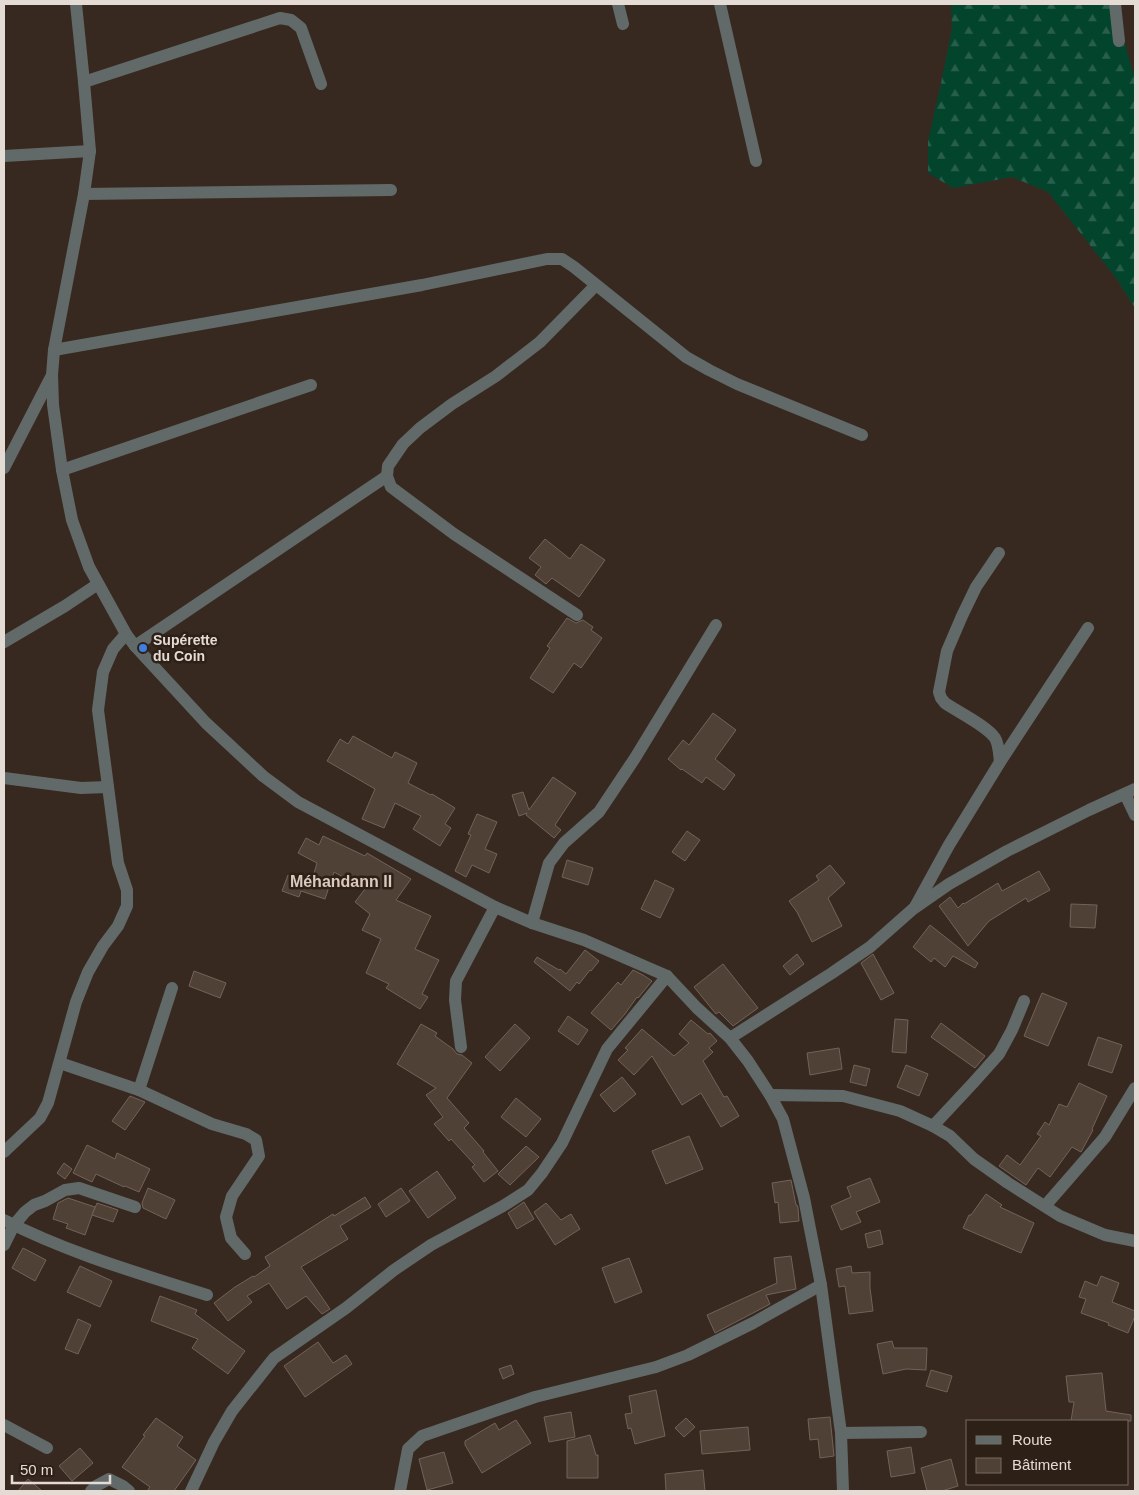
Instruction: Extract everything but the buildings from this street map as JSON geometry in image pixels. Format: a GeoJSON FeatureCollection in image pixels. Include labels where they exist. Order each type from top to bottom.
{"type":"FeatureCollection","features":[{"type":"Feature","properties":{"kind":"street"},"geometry":{"type":"LineString","coordinates":[[76,4],[90,151],[84,194],[54,350],[52,406],[72,520],[89,567],[126,634],[135,646],[206,723],[263,776],[298,802],[495,907],[532,923],[584,940],[667,976],[697,1008],[730,1038],[748,1061],[783,1119],[804,1198],[822,1285],[841,1433],[843,1491]]}},
{"type":"Feature","properties":{"kind":"street"},"geometry":{"type":"LineString","coordinates":[[618,4],[622,24]]}},
{"type":"Feature","properties":{"kind":"street"},"geometry":{"type":"LineString","coordinates":[[720,4],[756,161]]}},
{"type":"Feature","properties":{"kind":"street"},"geometry":{"type":"LineString","coordinates":[[1116,4],[1119,41]]}},
{"type":"Feature","properties":{"kind":"street"},"geometry":{"type":"LineString","coordinates":[[84,82],[280,18],[291,20],[301,28],[321,84]]}},
{"type":"Feature","properties":{"kind":"street"},"geometry":{"type":"LineString","coordinates":[[4,156],[90,151]]}},
{"type":"Feature","properties":{"kind":"street"},"geometry":{"type":"LineString","coordinates":[[84,194],[391,190]]}},
{"type":"Feature","properties":{"kind":"street"},"geometry":{"type":"LineString","coordinates":[[54,350],[422,285],[547,259],[562,259],[686,357],[738,384],[862,435]]}},
{"type":"Feature","properties":{"kind":"street"},"geometry":{"type":"LineString","coordinates":[[577,615],[454,534],[390,487],[387,476],[388,466],[403,444],[420,428],[452,404],[496,376],[540,342],[596,285]]}},
{"type":"Feature","properties":{"kind":"street"},"geometry":{"type":"LineString","coordinates":[[4,468],[52,375]]}},
{"type":"Feature","properties":{"kind":"street"},"geometry":{"type":"LineString","coordinates":[[62,470],[311,385]]}},
{"type":"Feature","properties":{"kind":"street"},"geometry":{"type":"LineString","coordinates":[[135,646],[387,476]]}},
{"type":"Feature","properties":{"kind":"street"},"geometry":{"type":"LineString","coordinates":[[999,553],[976,587],[962,616],[948,652],[939,692],[945,703],[985,728],[994,738],[999,748],[1000,762]]}},
{"type":"Feature","properties":{"kind":"street"},"geometry":{"type":"LineString","coordinates":[[4,642],[98,584]]}},
{"type":"Feature","properties":{"kind":"street"},"geometry":{"type":"LineString","coordinates":[[532,923],[549,863],[564,843],[599,812],[635,758],[716,625]]}},
{"type":"Feature","properties":{"kind":"street"},"geometry":{"type":"LineString","coordinates":[[913,909],[949,845],[1000,762],[1088,628]]}},
{"type":"Feature","properties":{"kind":"street"},"geometry":{"type":"LineString","coordinates":[[4,1152],[40,1118],[48,1102],[76,1002],[88,972],[103,946],[118,926],[127,906],[127,890],[118,863],[98,710],[103,672],[113,649],[126,634]]}},
{"type":"Feature","properties":{"kind":"street"},"geometry":{"type":"LineString","coordinates":[[4,778],[81,788],[108,787]]}},
{"type":"Feature","properties":{"kind":"street"},"geometry":{"type":"LineString","coordinates":[[730,1038],[870,947],[913,909],[949,884],[1007,851],[1089,810],[1130,792],[1135,815]]}},
{"type":"Feature","properties":{"kind":"street"},"geometry":{"type":"LineString","coordinates":[[461,1047],[455,1000],[456,981],[495,907]]}},
{"type":"Feature","properties":{"kind":"street"},"geometry":{"type":"LineString","coordinates":[[191,1491],[214,1442],[232,1411],[274,1358],[431,1245],[503,1206],[528,1190],[562,1143],[607,1049],[667,976]]}},
{"type":"Feature","properties":{"kind":"street"},"geometry":{"type":"LineString","coordinates":[[139,1090],[172,988]]}},
{"type":"Feature","properties":{"kind":"street"},"geometry":{"type":"LineString","coordinates":[[933,1126],[999,1054],[1012,1030],[1024,1001]]}},
{"type":"Feature","properties":{"kind":"street"},"geometry":{"type":"LineString","coordinates":[[60,1063],[139,1090],[212,1124],[246,1134],[256,1140],[259,1156],[232,1196],[226,1217],[231,1238],[246,1254]]}},
{"type":"Feature","properties":{"kind":"street"},"geometry":{"type":"LineString","coordinates":[[1045,1206],[1105,1137],[1135,1088]]}},
{"type":"Feature","properties":{"kind":"street"},"geometry":{"type":"LineString","coordinates":[[770,1095],[843,1096],[900,1111],[950,1136],[974,1159],[1060,1216],[1105,1235],[1135,1241]]}},
{"type":"Feature","properties":{"kind":"street"},"geometry":{"type":"LineString","coordinates":[[4,1245],[9,1223],[34,1205],[65,1190],[79,1188],[135,1207]]}},
{"type":"Feature","properties":{"kind":"street"},"geometry":{"type":"LineString","coordinates":[[9,1223],[30,1234],[75,1251],[207,1296]]}},
{"type":"Feature","properties":{"kind":"street"},"geometry":{"type":"LineString","coordinates":[[400,1491],[408,1449],[422,1436],[534,1397],[656,1367],[688,1356],[822,1285]]}},
{"type":"Feature","properties":{"kind":"street"},"geometry":{"type":"LineString","coordinates":[[4,1425],[47,1448]]}},
{"type":"Feature","properties":{"kind":"street"},"geometry":{"type":"LineString","coordinates":[[841,1433],[921,1432]]}},
{"type":"Feature","properties":{"kind":"street"},"geometry":{"type":"LineString","coordinates":[[90,1491],[109,1479],[129,1491]]}},
{"type":"Feature","properties":{"kind":"green space"},"geometry":{"type":"Polygon","coordinates":[[[951,4],[1118,4],[1121,30],[1135,79],[1135,308],[1116,278],[1048,192],[1012,177],[953,188],[928,173],[928,141],[952,28],[951,4]]]}},
{"type":"Feature","properties":{"kind":"place","name":"Supérette du Coin"},"geometry":{"type":"Point","coordinates":[143,648]}},
{"type":"Feature","properties":{"kind":"district","name":"Méhandann II"},"geometry":{"type":"Point","coordinates":[341,881]}}]}
